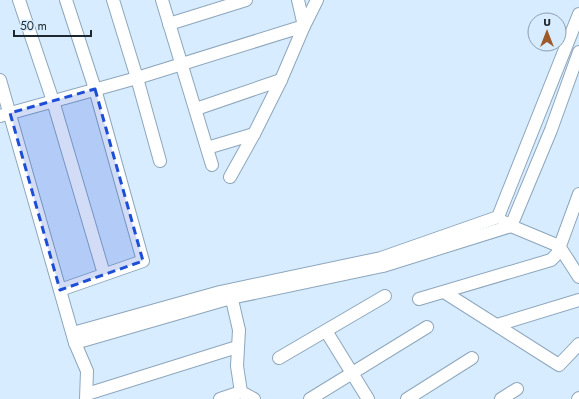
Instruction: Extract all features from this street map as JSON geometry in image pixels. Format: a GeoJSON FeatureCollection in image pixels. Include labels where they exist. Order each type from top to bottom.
{"type":"FeatureCollection","features":[{"type":"Feature","properties":{"kind":"street"},"geometry":{"type":"LineString","coordinates":[[19,0],[53,101],[104,274]]}},
{"type":"Feature","properties":{"kind":"street"},"geometry":{"type":"LineString","coordinates":[[60,290],[144,261],[95,89],[66,0]]}},
{"type":"Feature","properties":{"kind":"street"},"geometry":{"type":"LineString","coordinates":[[113,0],[160,161]]}},
{"type":"Feature","properties":{"kind":"street"},"geometry":{"type":"LineString","coordinates":[[162,0],[212,165]]}},
{"type":"Feature","properties":{"kind":"street"},"geometry":{"type":"LineString","coordinates":[[169,24],[246,0]]}},
{"type":"Feature","properties":{"kind":"street"},"geometry":{"type":"LineString","coordinates":[[298,0],[304,26]]}},
{"type":"Feature","properties":{"kind":"street"},"geometry":{"type":"LineString","coordinates":[[230,177],[254,134],[281,80],[304,26],[318,0]]}},
{"type":"Feature","properties":{"kind":"street"},"geometry":{"type":"LineString","coordinates":[[74,338],[230,294],[381,258],[498,217],[574,42],[579,14]]}},
{"type":"Feature","properties":{"kind":"street"},"geometry":{"type":"LineString","coordinates":[[5,114],[137,78],[304,26]]}},
{"type":"Feature","properties":{"kind":"street"},"geometry":{"type":"LineString","coordinates":[[230,294],[383,266],[511,226],[552,130],[579,52]]}},
{"type":"Feature","properties":{"kind":"street"},"geometry":{"type":"LineString","coordinates":[[0,80],[5,114],[74,338],[87,371],[86,397],[237,347]]}},
{"type":"Feature","properties":{"kind":"street"},"geometry":{"type":"LineString","coordinates":[[196,109],[281,80]]}},
{"type":"Feature","properties":{"kind":"street"},"geometry":{"type":"LineString","coordinates":[[207,148],[254,134]]}},
{"type":"Feature","properties":{"kind":"street"},"geometry":{"type":"LineString","coordinates":[[419,299],[551,260],[557,254],[579,194]]}},
{"type":"Feature","properties":{"kind":"street"},"geometry":{"type":"LineString","coordinates":[[498,217],[511,226],[559,246],[579,277]]}},
{"type":"Feature","properties":{"kind":"street"},"geometry":{"type":"LineString","coordinates":[[444,292],[559,365],[579,344]]}},
{"type":"Feature","properties":{"kind":"street"},"geometry":{"type":"LineString","coordinates":[[230,294],[239,330],[237,366],[241,392]]}},
{"type":"Feature","properties":{"kind":"street"},"geometry":{"type":"LineString","coordinates":[[279,358],[386,296]]}},
{"type":"Feature","properties":{"kind":"street"},"geometry":{"type":"LineString","coordinates":[[497,325],[579,300]]}},
{"type":"Feature","properties":{"kind":"street"},"geometry":{"type":"LineString","coordinates":[[310,399],[427,328]]}},
{"type":"Feature","properties":{"kind":"street"},"geometry":{"type":"LineString","coordinates":[[326,331],[368,399]]}},
{"type":"Feature","properties":{"kind":"street"},"geometry":{"type":"LineString","coordinates":[[407,399],[472,358]]}},
{"type":"Feature","properties":{"kind":"street"},"geometry":{"type":"LineString","coordinates":[[501,399],[517,389]]}},
{"type":"Feature","properties":{"kind":"street"},"geometry":{"type":"LineString","coordinates":[[220,399],[241,392],[254,399]]}},
{"type":"Feature","properties":{"kind":"highlighted area"},"geometry":{"type":"Polygon","coordinates":[[[95,89],[143,261],[60,290],[10,113],[95,89]]]}}]}
